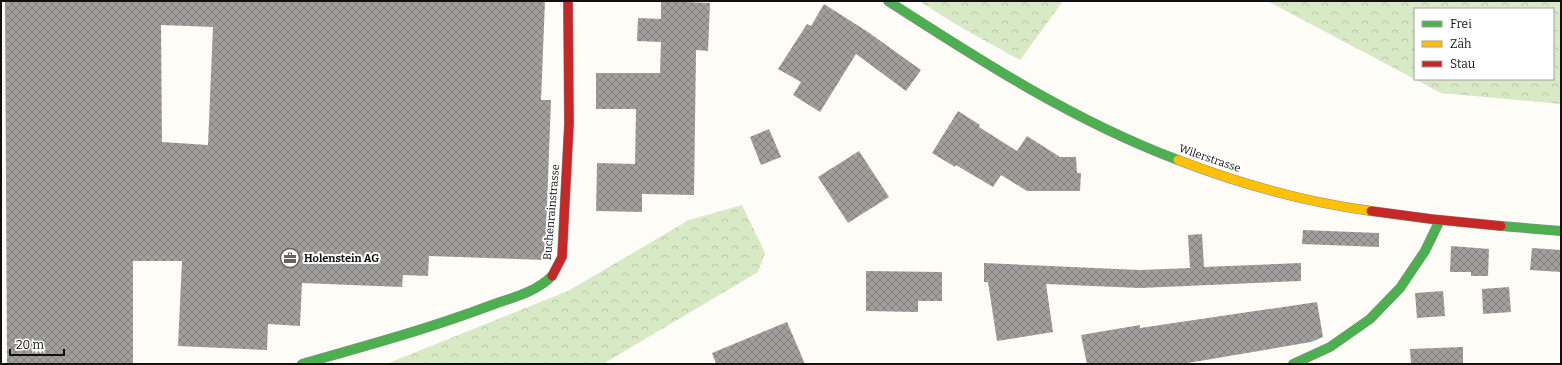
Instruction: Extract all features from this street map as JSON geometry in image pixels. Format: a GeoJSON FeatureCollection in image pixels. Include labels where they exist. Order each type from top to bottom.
{"type":"FeatureCollection","features":[{"type":"Feature","properties":{"kind":"street","name":"Buchenrainstrasse"},"geometry":{"type":"LineString","coordinates":[[302,364],[440,323],[526,292],[543,283],[558,268],[562,258],[570,124],[568,1]]}},
{"type":"Feature","properties":{"kind":"street","name":"Wilerstrasse"},"geometry":{"type":"LineString","coordinates":[[888,1],[976,58],[1046,98],[1115,134],[1195,167],[1248,184],[1302,198],[1366,211],[1440,220],[1561,231]]}},
{"type":"Feature","properties":{"kind":"street"},"geometry":{"type":"LineString","coordinates":[[1293,364],[1330,347],[1370,319],[1400,288],[1425,251],[1440,220]]}},
{"type":"Feature","properties":{"kind":"green space"},"geometry":{"type":"Polygon","coordinates":[[[919,1],[1063,1],[1020,60],[957,25],[919,1]]]}},
{"type":"Feature","properties":{"kind":"green space"},"geometry":{"type":"Polygon","coordinates":[[[1267,1],[1561,1],[1561,104],[1441,93],[1416,80],[1554,80],[1554,8],[1414,8],[1414,79],[1267,1]]]}},
{"type":"Feature","properties":{"kind":"green space"},"geometry":{"type":"Polygon","coordinates":[[[742,205],[765,253],[758,272],[603,364],[386,364],[568,291],[689,220],[742,205]]]}},
{"type":"Feature","properties":{"kind":"building"},"geometry":{"type":"Polygon","coordinates":[[[5,1],[545,1],[541,100],[551,100],[545,260],[429,256],[428,276],[403,275],[402,287],[302,283],[300,326],[268,324],[267,350],[178,346],[182,261],[133,261],[133,364],[7,364],[5,1]],[[161,25],[162,142],[208,145],[213,27],[161,25]]]}},
{"type":"Feature","properties":{"kind":"building"},"geometry":{"type":"Polygon","coordinates":[[[661,1],[710,3],[708,51],[696,50],[694,195],[642,194],[642,212],[596,211],[597,163],[635,164],[636,109],[596,109],[596,73],[660,73],[661,42],[637,41],[638,18],[661,19],[661,1]]]}},
{"type":"Feature","properties":{"kind":"building"},"geometry":{"type":"Polygon","coordinates":[[[824,4],[868,32],[921,70],[906,91],[856,54],[820,112],[793,95],[801,82],[778,69],[807,24],[811,26],[824,4]]]}},
{"type":"Feature","properties":{"kind":"building"},"geometry":{"type":"Polygon","coordinates":[[[958,111],[980,125],[979,127],[1017,151],[1027,136],[1060,157],[1076,157],[1077,173],[1081,173],[1080,191],[1027,191],[1001,175],[993,187],[956,165],[955,167],[932,153],[958,111]]]}},
{"type":"Feature","properties":{"kind":"building"},"geometry":{"type":"Polygon","coordinates":[[[769,129],[781,157],[761,165],[750,137],[769,129]]]}},
{"type":"Feature","properties":{"kind":"building"},"geometry":{"type":"Polygon","coordinates":[[[859,151],[889,197],[848,223],[818,177],[859,151]]]}},
{"type":"Feature","properties":{"kind":"building"},"geometry":{"type":"Polygon","coordinates":[[[1303,230],[1379,233],[1379,247],[1302,244],[1303,230]]]}},
{"type":"Feature","properties":{"kind":"building"},"geometry":{"type":"Polygon","coordinates":[[[1202,234],[1204,267],[1301,263],[1301,281],[1140,288],[1046,284],[1053,332],[997,341],[988,282],[984,282],[984,263],[1140,270],[1190,268],[1188,235],[1202,234]]]}},
{"type":"Feature","properties":{"kind":"building"},"geometry":{"type":"Polygon","coordinates":[[[1451,246],[1489,249],[1488,276],[1471,276],[1471,272],[1450,272],[1451,246]]]}},
{"type":"Feature","properties":{"kind":"building"},"geometry":{"type":"Polygon","coordinates":[[[1532,248],[1561,250],[1561,272],[1530,270],[1532,248]]]}},
{"type":"Feature","properties":{"kind":"building"},"geometry":{"type":"Polygon","coordinates":[[[866,271],[942,272],[942,301],[918,301],[918,312],[866,311],[866,271]]]}},
{"type":"Feature","properties":{"kind":"building"},"geometry":{"type":"Polygon","coordinates":[[[1509,287],[1511,312],[1483,314],[1482,289],[1509,287]]]}},
{"type":"Feature","properties":{"kind":"building"},"geometry":{"type":"Polygon","coordinates":[[[1443,291],[1445,316],[1417,318],[1415,293],[1443,291]]]}},
{"type":"Feature","properties":{"kind":"building"},"geometry":{"type":"Polygon","coordinates":[[[1317,302],[1323,337],[1311,342],[1182,364],[1087,364],[1081,335],[1140,325],[1140,328],[1317,302]]]}},
{"type":"Feature","properties":{"kind":"building"},"geometry":{"type":"Polygon","coordinates":[[[787,322],[805,364],[716,364],[712,353],[787,322]]]}},
{"type":"Feature","properties":{"kind":"building"},"geometry":{"type":"Polygon","coordinates":[[[1463,347],[1463,363],[1411,364],[1410,349],[1463,347]]]}},
{"type":"Feature","properties":{"kind":"traffic: fast"},"geometry":{"type":"LineString","coordinates":[[888,1],[958,46],[1065,108],[1102,127],[1178,160]]}},
{"type":"Feature","properties":{"kind":"traffic: fast"},"geometry":{"type":"LineString","coordinates":[[1293,364],[1330,347],[1370,319],[1400,288],[1425,251],[1440,220]]}},
{"type":"Feature","properties":{"kind":"traffic: fast"},"geometry":{"type":"LineString","coordinates":[[1501,226],[1561,231]]}},
{"type":"Feature","properties":{"kind":"traffic: fast"},"geometry":{"type":"LineString","coordinates":[[302,364],[396,337],[466,314],[530,291],[538,287],[552,276]]}},
{"type":"Feature","properties":{"kind":"traffic: slow"},"geometry":{"type":"LineString","coordinates":[[1178,160],[1225,177],[1273,191],[1322,203],[1371,211]]}},
{"type":"Feature","properties":{"kind":"traffic: jam"},"geometry":{"type":"LineString","coordinates":[[552,276],[562,257],[569,124],[568,1]]}},
{"type":"Feature","properties":{"kind":"traffic: jam"},"geometry":{"type":"LineString","coordinates":[[1371,211],[1501,226]]}},
{"type":"Feature","properties":{"kind":"place","name":"Holenstein AG"},"geometry":{"type":"Point","coordinates":[290,258]}}]}
